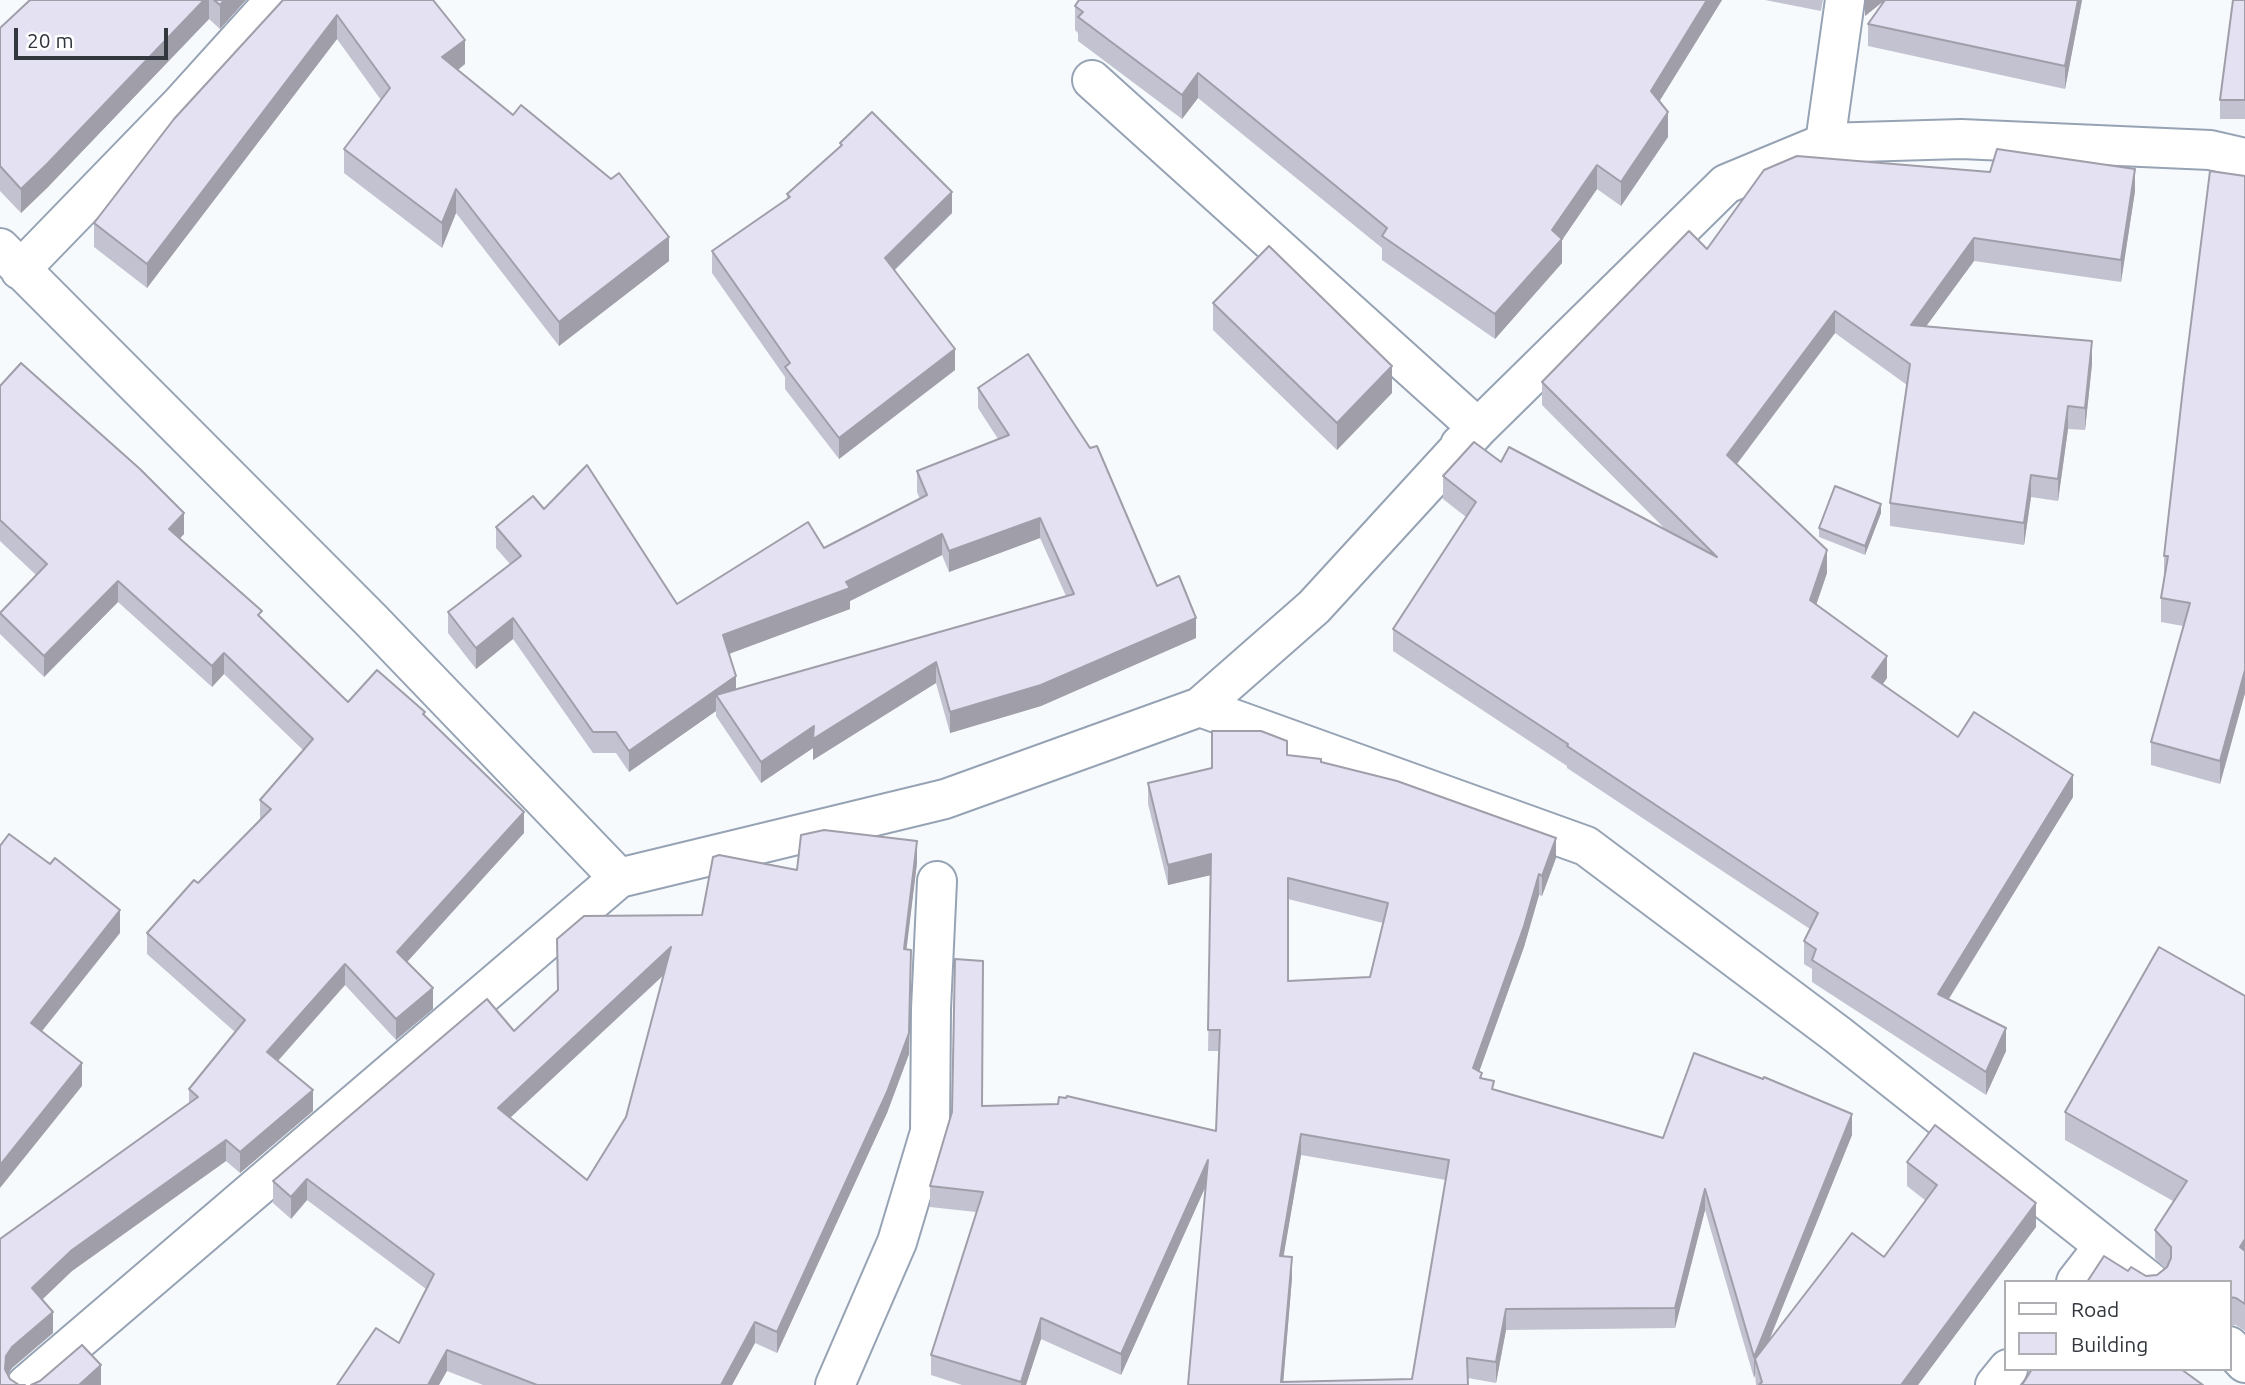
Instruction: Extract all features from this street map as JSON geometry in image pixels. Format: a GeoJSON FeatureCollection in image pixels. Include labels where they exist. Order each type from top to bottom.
{"type":"FeatureCollection","features":[{"type":"Feature","properties":{"kind":"street"},"geometry":{"type":"LineString","coordinates":[[275,0],[181,104],[10,259],[371,620],[619,878]]}},
{"type":"Feature","properties":{"kind":"street"},"geometry":{"type":"LineString","coordinates":[[1825,143],[1845,0]]}},
{"type":"Feature","properties":{"kind":"street"},"geometry":{"type":"LineString","coordinates":[[1092,80],[1478,428]]}},
{"type":"Feature","properties":{"kind":"street"},"geometry":{"type":"LineString","coordinates":[[26,1385],[619,878],[821,828],[1188,712],[1726,184],[1825,143],[1961,139],[2210,150],[2245,158]]}},
{"type":"Feature","properties":{"kind":"street"},"geometry":{"type":"LineString","coordinates":[[1188,712],[1587,846],[1838,1035],[2147,1280]]}},
{"type":"Feature","properties":{"kind":"street"},"geometry":{"type":"LineString","coordinates":[[835,1385],[897,1242],[930,1132],[931,1009],[937,881]]}},
{"type":"Feature","properties":{"kind":"street"},"geometry":{"type":"LineString","coordinates":[[2078,1280],[2104,1246]]}},
{"type":"Feature","properties":{"kind":"street"},"geometry":{"type":"LineString","coordinates":[[2231,1348],[2245,1363]]}},
{"type":"Feature","properties":{"kind":"street"},"geometry":{"type":"LineString","coordinates":[[1995,1385],[2006,1371]]}},
{"type":"Feature","properties":{"kind":"building"},"geometry":{"type":"Polygon","coordinates":[[[30,0],[204,0],[21,189],[0,166],[0,28],[30,0]]]}},
{"type":"Feature","properties":{"kind":"building"},"geometry":{"type":"Polygon","coordinates":[[[283,0],[433,0],[465,40],[442,57],[513,115],[521,105],[611,179],[619,173],[669,237],[559,322],[456,189],[442,223],[344,149],[390,88],[337,15],[147,264],[94,223],[174,119],[283,0]]]}},
{"type":"Feature","properties":{"kind":"building"},"geometry":{"type":"Polygon","coordinates":[[[1079,0],[1707,0],[1651,91],[1668,112],[1621,182],[1597,165],[1552,230],[1562,239],[1495,314],[1382,236],[1387,228],[1198,73],[1182,95],[1078,17],[1083,12],[1075,6],[1079,0]]]}},
{"type":"Feature","properties":{"kind":"building"},"geometry":{"type":"Polygon","coordinates":[[[1885,0],[2078,0],[2065,66],[1868,24],[1885,0]]]}},
{"type":"Feature","properties":{"kind":"building"},"geometry":{"type":"Polygon","coordinates":[[[2233,0],[2245,0],[2245,100],[2220,100],[2233,0]]]}},
{"type":"Feature","properties":{"kind":"building"},"geometry":{"type":"Polygon","coordinates":[[[872,112],[952,192],[885,258],[955,349],[839,438],[785,367],[790,363],[712,251],[790,197],[787,194],[842,145],[840,143],[872,112]]]}},
{"type":"Feature","properties":{"kind":"building"},"geometry":{"type":"Polygon","coordinates":[[[1997,149],[2135,169],[2121,260],[1974,238],[1911,325],[2092,341],[2085,408],[2068,406],[2058,479],[2031,475],[2024,523],[1890,503],[1910,364],[1835,311],[1727,455],[1827,550],[1810,600],[1887,656],[1872,677],[1958,737],[1974,712],[2073,775],[1938,994],[2006,1028],[1986,1072],[1812,960],[1816,949],[1804,941],[1818,913],[1393,629],[1476,502],[1443,476],[1474,442],[1501,462],[1509,447],[1717,557],[1542,382],[1689,231],[1707,249],[1764,170],[1797,156],[1990,172],[1997,149]]]}},
{"type":"Feature","properties":{"kind":"building"},"geometry":{"type":"Polygon","coordinates":[[[2210,171],[2245,176],[2245,670],[2220,761],[2151,742],[2190,603],[2161,598],[2168,556],[2164,556],[2210,171]]]}},
{"type":"Feature","properties":{"kind":"building"},"geometry":{"type":"Polygon","coordinates":[[[1269,246],[1392,366],[1337,423],[1213,303],[1269,246]]]}},
{"type":"Feature","properties":{"kind":"building"},"geometry":{"type":"Polygon","coordinates":[[[1028,354],[1090,448],[1097,446],[1157,586],[1179,576],[1196,618],[1041,685],[950,712],[936,662],[813,739],[814,726],[761,762],[716,695],[1074,594],[1040,518],[949,551],[942,534],[846,582],[850,588],[723,635],[736,676],[629,751],[616,732],[593,732],[513,618],[476,648],[448,612],[521,556],[496,527],[533,496],[544,509],[587,465],[677,604],[808,522],[824,548],[927,495],[917,471],[1009,435],[978,388],[1028,354]]]}},
{"type":"Feature","properties":{"kind":"building"},"geometry":{"type":"Polygon","coordinates":[[[21,363],[140,469],[184,513],[169,529],[262,611],[258,615],[348,702],[377,670],[425,712],[423,714],[524,812],[397,952],[433,988],[396,1019],[345,964],[267,1052],[313,1090],[240,1152],[226,1140],[72,1250],[32,1288],[53,1312],[12,1347],[6,1356],[5,1369],[10,1379],[19,1385],[0,1385],[0,1239],[198,1097],[189,1089],[245,1020],[147,933],[194,880],[198,883],[271,809],[260,800],[313,739],[224,653],[212,666],[118,581],[44,656],[0,613],[47,564],[0,520],[0,386],[21,363]]]}},
{"type":"Feature","properties":{"kind":"building"},"geometry":{"type":"Polygon","coordinates":[[[1835,486],[1881,504],[1865,546],[1819,528],[1835,486]]]}},
{"type":"Feature","properties":{"kind":"building"},"geometry":{"type":"Polygon","coordinates":[[[1212,731],[1261,731],[1287,741],[1287,755],[1321,759],[1321,762],[1397,781],[1556,838],[1542,876],[1539,874],[1524,926],[1473,1068],[1482,1073],[1480,1078],[1494,1081],[1492,1089],[1663,1138],[1694,1053],[1763,1079],[1764,1077],[1852,1114],[1754,1357],[1705,1189],[1675,1308],[1506,1309],[1496,1362],[1467,1358],[1468,1385],[1188,1385],[1208,1160],[1121,1354],[1041,1318],[1021,1382],[931,1355],[983,1192],[930,1186],[952,1112],[955,959],[983,961],[982,1106],[1058,1104],[1059,1097],[1067,1096],[1216,1131],[1220,1030],[1208,1030],[1211,854],[1168,865],[1148,783],[1212,768],[1212,731]],[[1288,878],[1288,981],[1370,977],[1388,903],[1288,878]],[[1301,1134],[1280,1256],[1292,1257],[1281,1382],[1412,1379],[1449,1160],[1301,1134]]]}},
{"type":"Feature","properties":{"kind":"building"},"geometry":{"type":"Polygon","coordinates":[[[824,830],[917,841],[904,949],[911,950],[909,1033],[887,1092],[777,1332],[755,1322],[721,1385],[537,1385],[447,1350],[428,1385],[337,1385],[376,1328],[399,1343],[434,1274],[307,1179],[291,1197],[273,1181],[487,999],[514,1031],[558,990],[557,939],[584,916],[702,915],[713,857],[719,855],[797,870],[801,835],[824,830]],[[671,947],[498,1108],[587,1180],[626,1117],[671,947]]]}},
{"type":"Feature","properties":{"kind":"building"},"geometry":{"type":"Polygon","coordinates":[[[9,834],[50,864],[55,858],[120,910],[31,1023],[82,1063],[0,1165],[0,846],[9,834]]]}},
{"type":"Feature","properties":{"kind":"building"},"geometry":{"type":"Polygon","coordinates":[[[2159,947],[2245,996],[2245,1239],[2240,1247],[2245,1251],[2245,1304],[2231,1297],[2231,1280],[2088,1280],[2104,1256],[2128,1271],[2131,1267],[2146,1276],[2157,1275],[2167,1267],[2171,1258],[2171,1247],[2155,1230],[2187,1181],[2065,1112],[2159,947]]]}},
{"type":"Feature","properties":{"kind":"building"},"geometry":{"type":"Polygon","coordinates":[[[1935,1125],[2036,1203],[1901,1385],[1759,1385],[1762,1382],[1755,1359],[1852,1233],[1884,1257],[1937,1185],[1907,1162],[1935,1125]]]}},
{"type":"Feature","properties":{"kind":"building"},"geometry":{"type":"Polygon","coordinates":[[[82,1345],[101,1365],[79,1385],[31,1385],[40,1381],[82,1345]]]}},
{"type":"Feature","properties":{"kind":"building"},"geometry":{"type":"Polygon","coordinates":[[[2031,1371],[2184,1371],[2203,1385],[2022,1385],[2031,1371]]]}}]}
